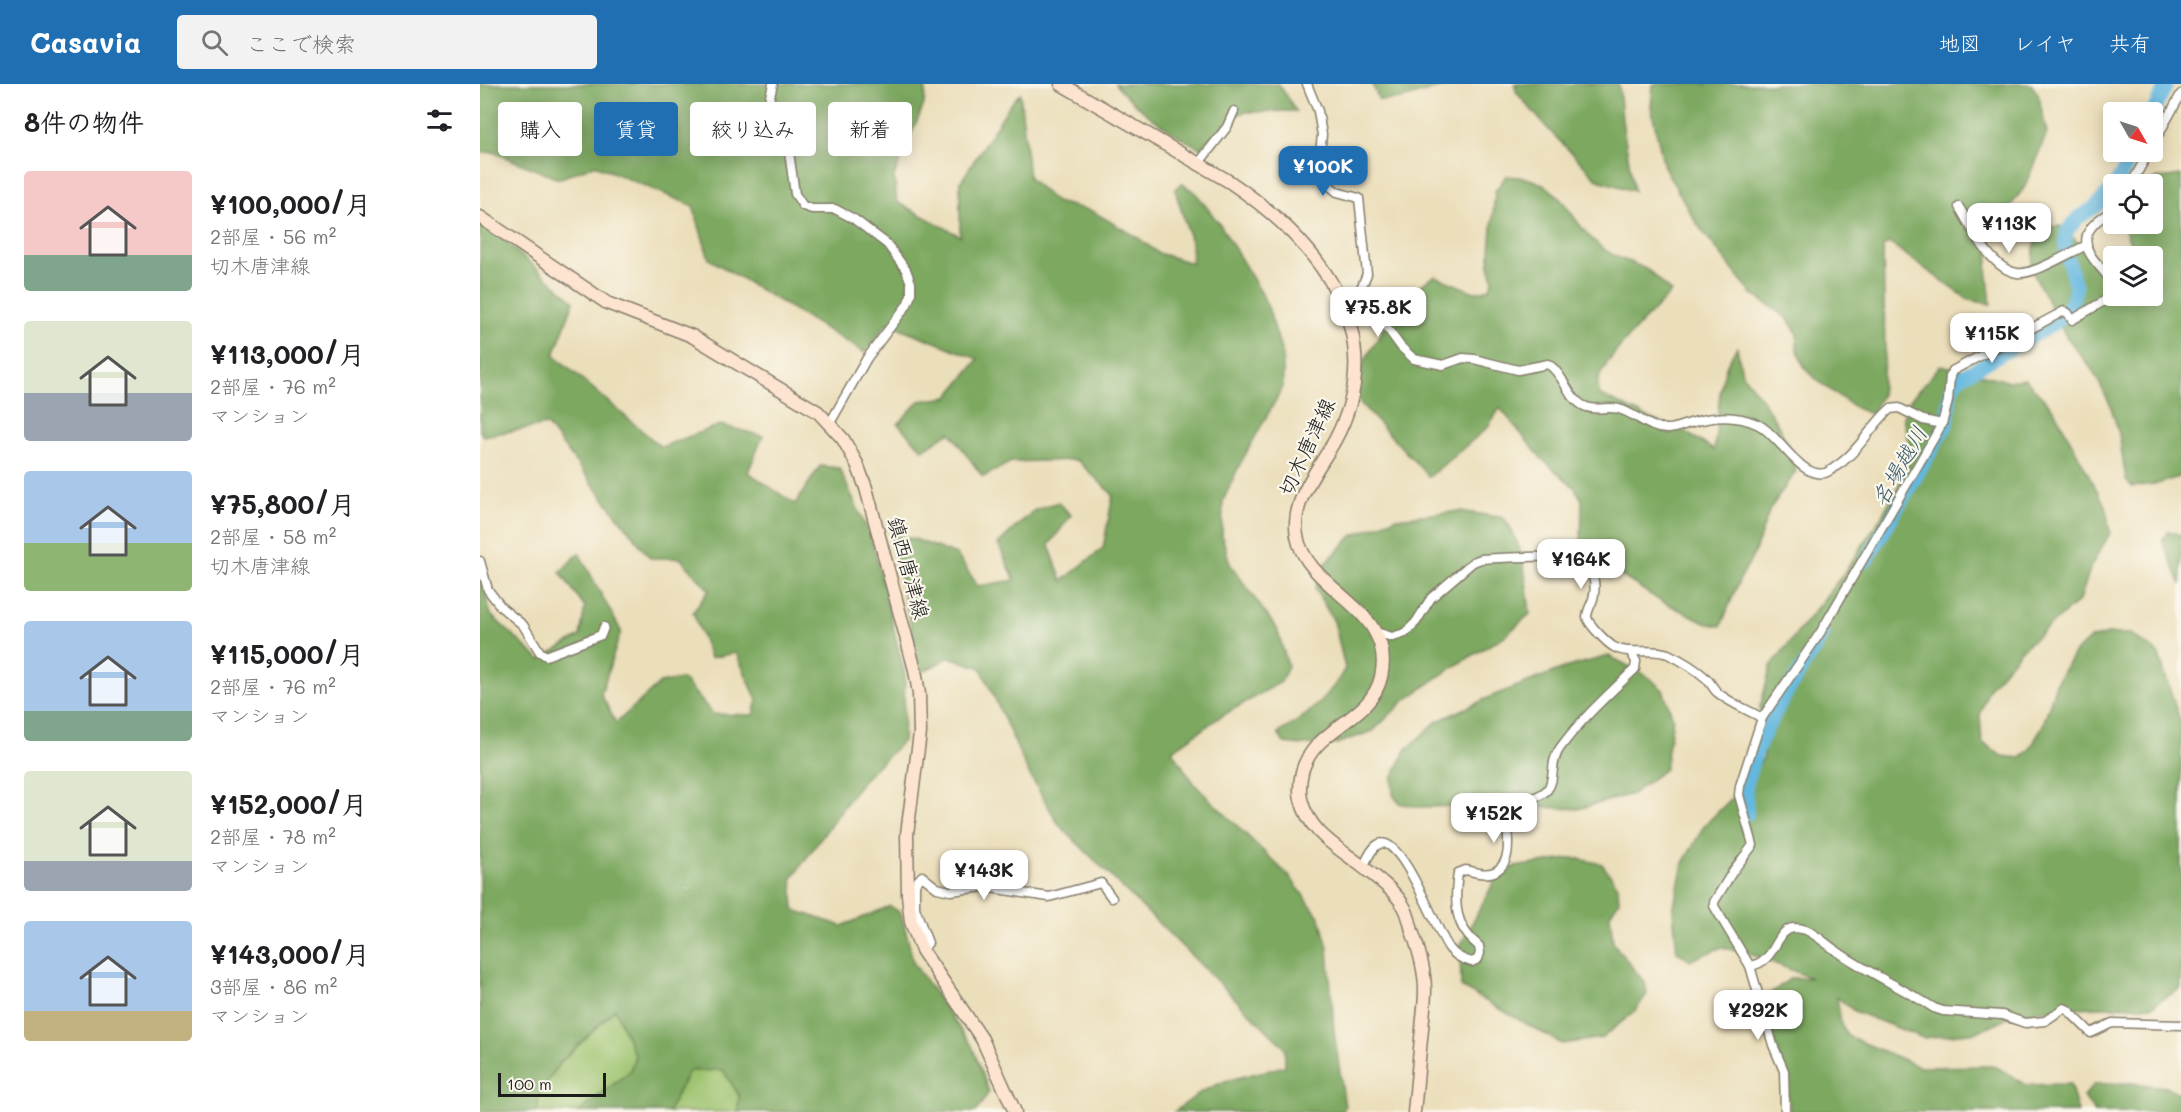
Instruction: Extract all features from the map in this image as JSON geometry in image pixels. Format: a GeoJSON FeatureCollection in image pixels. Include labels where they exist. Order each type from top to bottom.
{"type":"FeatureCollection","features":[{"type":"Feature","properties":{"kind":"main road","name":"切木唐津線"},"geometry":{"type":"LineString","coordinates":[[1061,84],[1254,199],[1286,225],[1350,302],[1355,376],[1352,398],[1345,421],[1302,497],[1296,516],[1296,534],[1301,551],[1312,567],[1363,615],[1376,632],[1382,652],[1382,675],[1375,695],[1362,709],[1320,740],[1311,750],[1304,764],[1300,781],[1300,797],[1313,826],[1324,838],[1391,890],[1404,905],[1423,968],[1425,992],[1414,1112]]}},
{"type":"Feature","properties":{"kind":"main road","name":"鎮西唐津線"},"geometry":{"type":"LineString","coordinates":[[480,217],[607,303],[692,336],[795,396],[818,411],[831,423],[852,455],[866,488],[915,670],[919,694],[920,733],[907,834],[911,922],[922,950],[982,1039],[1015,1112]]}},
{"type":"Feature","properties":{"kind":"street"},"geometry":{"type":"LineString","coordinates":[[773,84],[768,113],[781,128],[789,152],[795,194],[803,206],[812,209],[835,209],[854,219],[886,244],[906,270],[911,283],[911,295],[907,305],[867,358],[831,423]]}},
{"type":"Feature","properties":{"kind":"street"},"geometry":{"type":"LineString","coordinates":[[1307,84],[1318,111],[1322,135],[1320,152],[1330,186],[1337,192],[1359,198],[1367,274],[1350,302],[1367,304],[1401,347],[1414,358],[1443,365],[1463,358],[1474,359],[1518,370],[1548,364],[1554,368],[1574,398],[1582,405],[1593,410],[1614,407],[1656,427],[1669,429],[1714,417],[1744,419],[1766,429],[1790,455],[1815,472],[1828,472],[1850,456],[1890,409],[1899,408],[1923,420],[1942,424]]}},
{"type":"Feature","properties":{"kind":"street"},"geometry":{"type":"LineString","coordinates":[[2163,126],[2181,94]]}},
{"type":"Feature","properties":{"kind":"street"},"geometry":{"type":"LineString","coordinates":[[1198,164],[1227,127],[1234,111]]}},
{"type":"Feature","properties":{"kind":"street"},"geometry":{"type":"LineString","coordinates":[[1959,207],[1992,258],[2017,273],[2032,271],[2086,245]]}},
{"type":"Feature","properties":{"kind":"street"},"geometry":{"type":"LineString","coordinates":[[1785,1112],[1784,1071],[1773,1045],[1750,966],[1714,906],[1714,902],[1733,871],[1753,845],[1739,795],[1762,718],[1820,633],[1942,424],[1948,401],[1950,376],[1956,368],[2064,311],[2072,320],[2104,302],[2112,292],[2113,286],[2110,279],[2090,254],[2086,245],[2087,233],[2103,215]]}},
{"type":"Feature","properties":{"kind":"street"},"geometry":{"type":"LineString","coordinates":[[1376,632],[1392,637],[1405,633],[1416,622],[1431,598],[1473,562],[1481,559],[1536,557],[1578,562],[1592,572],[1593,597],[1587,614],[1588,620],[1604,639],[1615,648],[1630,651],[1648,649],[1666,653],[1707,679],[1718,693],[1762,718]]}},
{"type":"Feature","properties":{"kind":"street"},"geometry":{"type":"LineString","coordinates":[[480,561],[488,590],[502,608],[523,626],[540,652],[546,656],[601,635],[604,627]]}},
{"type":"Feature","properties":{"kind":"street"},"geometry":{"type":"LineString","coordinates":[[1363,867],[1378,844],[1386,844],[1396,850],[1429,906],[1449,948],[1464,960],[1472,962],[1478,959],[1479,946],[1470,939],[1461,925],[1454,898],[1458,873],[1466,870],[1480,874],[1498,870],[1503,865],[1507,853],[1509,815],[1521,803],[1545,793],[1550,787],[1553,761],[1574,728],[1635,669],[1636,661],[1630,651]]}},
{"type":"Feature","properties":{"kind":"street"},"geometry":{"type":"LineString","coordinates":[[922,950],[928,943],[915,908],[915,884],[922,876],[937,888],[950,891],[984,887],[1049,897],[1101,883],[1112,898]]}},
{"type":"Feature","properties":{"kind":"street"},"geometry":{"type":"LineString","coordinates":[[1750,966],[1766,961],[1787,930],[1804,929],[1842,955],[1943,1011],[2002,1015],[2025,1023],[2044,1021],[2064,1008],[2091,1033],[2112,1023],[2181,1025]]}},
{"type":"Feature","properties":{"kind":"green space"},"geometry":{"type":"Polygon","coordinates":[[[480,84],[926,84],[924,104],[912,133],[912,102],[828,102],[828,156],[902,156],[894,176],[897,202],[960,236],[960,183],[1009,106],[1020,93],[1029,178],[1056,202],[1092,211],[1140,239],[1158,253],[1192,263],[1191,242],[1175,190],[1181,183],[1195,192],[1221,226],[1262,294],[1283,356],[1283,387],[1239,466],[1223,501],[1222,536],[1230,564],[1277,629],[1288,666],[1281,682],[1220,717],[1172,751],[1196,786],[1290,877],[1320,918],[1328,948],[1334,1031],[1345,1107],[1342,1112],[1174,1112],[1201,1092],[1225,1081],[1285,1066],[1285,1048],[1059,825],[1028,772],[981,668],[949,657],[921,673],[891,535],[915,539],[957,555],[978,586],[1015,580],[998,544],[1033,511],[1058,502],[1071,515],[1049,545],[1062,581],[1103,548],[1113,495],[1077,460],[1011,462],[983,477],[950,432],[923,450],[898,424],[919,401],[948,397],[978,359],[887,323],[865,353],[709,259],[693,206],[595,165],[558,179],[503,156],[582,156],[582,102],[498,102],[498,154],[480,153],[480,84]]]}},
{"type":"Feature","properties":{"kind":"green space"},"geometry":{"type":"Polygon","coordinates":[[[1115,84],[1279,84],[1296,111],[1244,112],[1231,118],[1200,148],[1154,120],[1115,84]]]}},
{"type":"Feature","properties":{"kind":"green space"},"geometry":{"type":"Polygon","coordinates":[[[1372,84],[1451,84],[1402,99],[1379,100],[1372,84]]]}},
{"type":"Feature","properties":{"kind":"green space"},"geometry":{"type":"Polygon","coordinates":[[[1514,84],[1619,84],[1622,121],[1634,191],[1598,180],[1549,130],[1517,93],[1514,84]]]}},
{"type":"Feature","properties":{"kind":"green space"},"geometry":{"type":"Polygon","coordinates":[[[1653,84],[2031,84],[2038,94],[2047,133],[2024,188],[1993,228],[1987,268],[1991,304],[1969,300],[1889,243],[1883,247],[1885,351],[1881,396],[1871,414],[1856,408],[1805,369],[1797,349],[1797,333],[1787,318],[1751,293],[1697,224],[1664,167],[1651,107],[1653,84]]]}},
{"type":"Feature","properties":{"kind":"green space"},"geometry":{"type":"Polygon","coordinates":[[[2181,175],[2181,476],[2161,483],[2132,487],[2126,480],[2119,434],[2110,404],[2093,371],[2066,336],[2031,269],[2035,243],[2046,227],[2060,226],[2103,266],[2103,306],[2163,306],[2163,246],[2131,246],[2127,234],[2163,234],[2163,177],[2181,175]]]}},
{"type":"Feature","properties":{"kind":"green space"},"geometry":{"type":"Polygon","coordinates":[[[1506,176],[1526,178],[1541,183],[1553,191],[1589,236],[1601,247],[1650,272],[1671,292],[1630,335],[1602,371],[1598,381],[1600,395],[1655,421],[1677,427],[1714,450],[1722,383],[1730,359],[1737,347],[1742,374],[1762,399],[1793,454],[1796,471],[1770,509],[1754,554],[1739,581],[1721,626],[1709,624],[1659,600],[1601,563],[1581,542],[1582,500],[1575,488],[1541,458],[1500,408],[1487,428],[1429,477],[1361,404],[1351,383],[1388,324],[1422,284],[1435,276],[1474,292],[1490,288],[1493,280],[1489,265],[1495,191],[1506,176]]]}},
{"type":"Feature","properties":{"kind":"green space"},"geometry":{"type":"Polygon","coordinates":[[[480,222],[484,223],[574,301],[554,355],[661,447],[720,425],[763,436],[748,472],[795,504],[820,466],[839,468],[872,540],[905,675],[903,741],[863,780],[792,878],[794,910],[842,926],[890,906],[901,913],[914,964],[972,1046],[989,1092],[976,1112],[738,1112],[739,1095],[723,1070],[689,1071],[668,1112],[579,1112],[630,1071],[635,1056],[615,1009],[558,1065],[539,1095],[537,1112],[480,1112],[480,573],[491,615],[540,660],[580,636],[585,607],[560,572],[579,553],[621,631],[601,694],[616,723],[660,683],[683,679],[713,714],[753,715],[757,700],[736,653],[710,658],[693,612],[709,590],[680,558],[650,558],[547,425],[483,436],[480,431],[480,222]]]}},
{"type":"Feature","properties":{"kind":"green space"},"geometry":{"type":"Polygon","coordinates":[[[1940,366],[1953,367],[2007,381],[2025,379],[2054,410],[2106,507],[2110,533],[2091,566],[2080,600],[2023,648],[1989,688],[1980,715],[1982,742],[2002,756],[2021,758],[2030,749],[2043,725],[2057,681],[2075,652],[2090,639],[2108,634],[2131,634],[2158,653],[2181,723],[2181,988],[2152,1006],[2062,1008],[2018,1013],[1977,1032],[1923,1038],[1854,1011],[1837,997],[1841,1025],[1848,1036],[1920,1067],[1995,1066],[2026,1085],[2070,1084],[2078,1112],[1790,1112],[1784,1068],[1759,1002],[1791,978],[1811,978],[1759,957],[1722,947],[1691,960],[1677,952],[1673,910],[1683,863],[1704,826],[1742,788],[1764,757],[1760,707],[1771,666],[1845,572],[1882,516],[1900,482],[1911,454],[1903,417],[1910,400],[1940,366]]]}},
{"type":"Feature","properties":{"kind":"green space"},"geometry":{"type":"Polygon","coordinates":[[[1460,511],[1504,518],[1520,552],[1526,577],[1530,614],[1505,636],[1450,669],[1404,701],[1373,731],[1336,744],[1284,743],[1278,733],[1317,705],[1345,668],[1334,621],[1315,589],[1322,567],[1352,536],[1396,518],[1460,511]]]}},
{"type":"Feature","properties":{"kind":"green space"},"geometry":{"type":"Polygon","coordinates":[[[2169,531],[2181,535],[2181,585],[2162,540],[2169,531]]]}},
{"type":"Feature","properties":{"kind":"green space"},"geometry":{"type":"Polygon","coordinates":[[[1609,656],[1646,675],[1663,690],[1673,718],[1665,769],[1632,794],[1578,809],[1509,805],[1417,807],[1399,803],[1393,795],[1392,778],[1406,750],[1436,722],[1492,696],[1564,668],[1609,656]]]}},
{"type":"Feature","properties":{"kind":"green space"},"geometry":{"type":"Polygon","coordinates":[[[1574,858],[1602,864],[1618,886],[1619,901],[1610,914],[1613,943],[1645,983],[1647,994],[1634,1012],[1602,1038],[1562,1044],[1461,987],[1460,946],[1494,882],[1514,867],[1574,858]]]}},
{"type":"Feature","properties":{"kind":"green space"},"geometry":{"type":"Polygon","coordinates":[[[615,1009],[635,1056],[630,1071],[579,1112],[537,1112],[539,1095],[558,1065],[615,1009]]]}},
{"type":"Feature","properties":{"kind":"green space"},"geometry":{"type":"Polygon","coordinates":[[[723,1070],[739,1095],[738,1112],[668,1112],[689,1071],[723,1070]]]}},
{"type":"Feature","properties":{"kind":"green space"},"geometry":{"type":"Polygon","coordinates":[[[2131,1083],[2166,1087],[2181,1094],[2181,1112],[2095,1112],[2083,1097],[2095,1084],[2131,1083]]]}},
{"type":"Feature","properties":{"kind":"waterway","name":"名場越川"},"geometry":{"type":"LineString","coordinates":[[2158,102],[2167,84]]}},
{"type":"Feature","properties":{"kind":"waterway","name":"名場越川"},"geometry":{"type":"LineString","coordinates":[[2122,174],[2128,162]]}},
{"type":"Feature","properties":{"kind":"waterway","name":"名場越川"},"geometry":{"type":"LineString","coordinates":[[1866,561],[1947,424],[1952,388],[1959,378],[2053,325],[2064,315],[2076,288],[2067,256],[2065,242],[2067,231],[2078,218],[2103,199]]}},
{"type":"Feature","properties":{"kind":"waterway","name":"名場越川"},"geometry":{"type":"LineString","coordinates":[[1747,814],[1746,787],[1758,748],[1778,708],[1823,634]]}}]}
